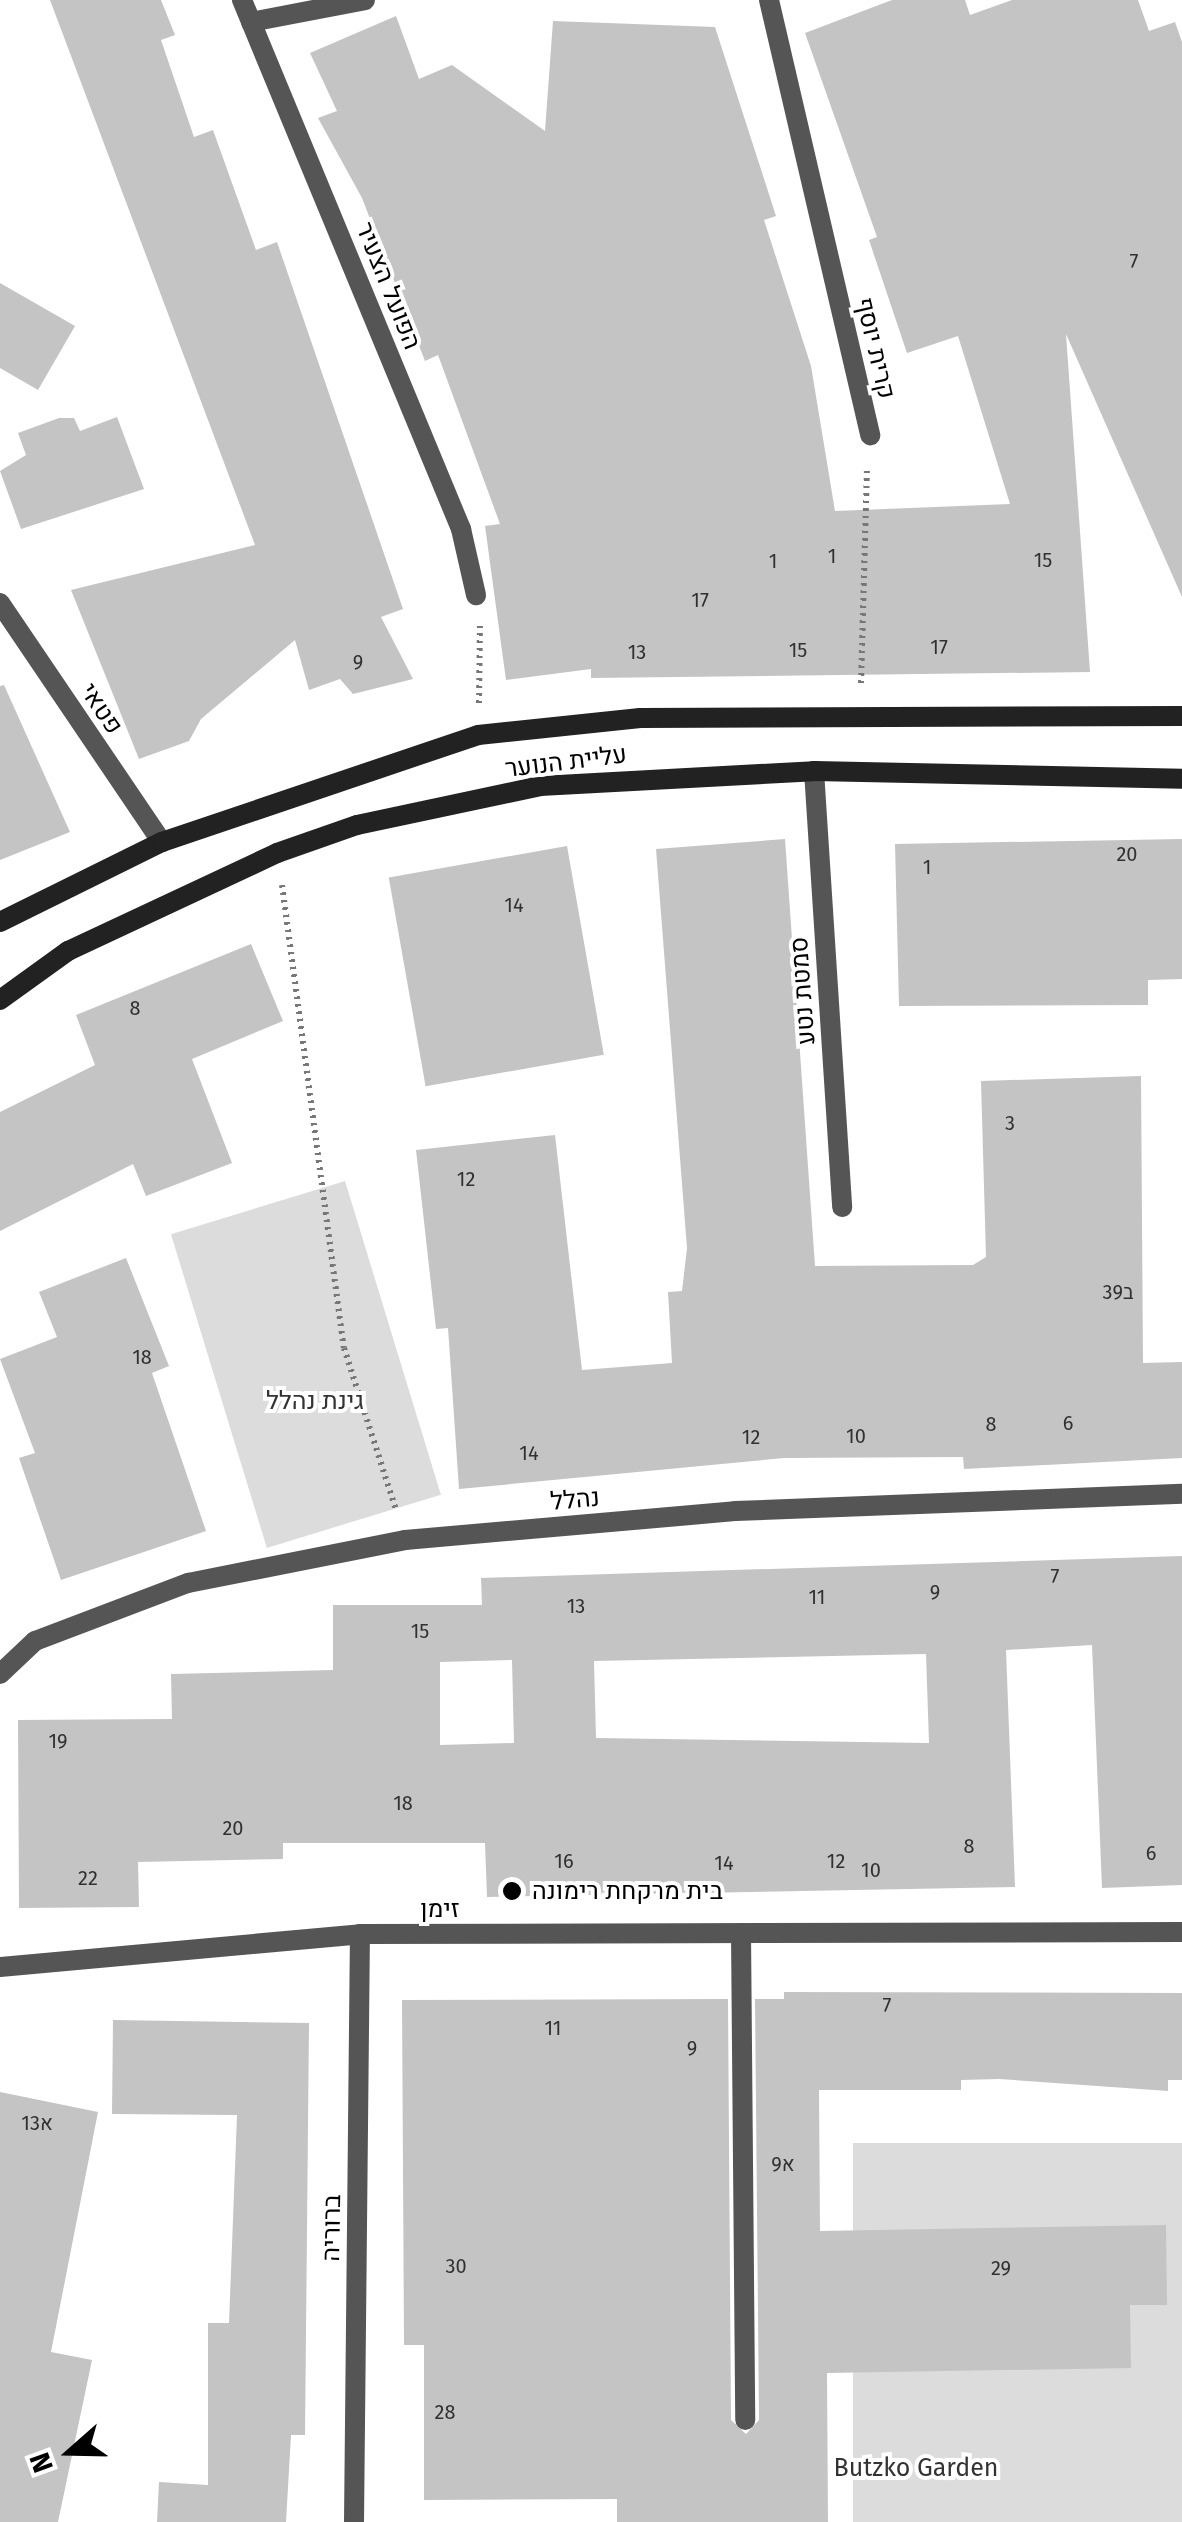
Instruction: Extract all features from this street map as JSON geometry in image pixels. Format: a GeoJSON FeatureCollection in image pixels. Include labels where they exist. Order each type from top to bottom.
{"type":"FeatureCollection","features":[{"type":"Feature","properties":{"kind":"street","name":"הפועל הצעיר"},"geometry":{"type":"LineString","coordinates":[[242,0],[461,529],[476,595]]}},
{"type":"Feature","properties":{"kind":"street"},"geometry":{"type":"LineString","coordinates":[[251,22],[365,0]]}},
{"type":"Feature","properties":{"kind":"street","name":"קרית יוסף"},"geometry":{"type":"LineString","coordinates":[[769,0],[870,435]]}},
{"type":"Feature","properties":{"kind":"street","name":"פטאי"},"geometry":{"type":"LineString","coordinates":[[0,604],[162,842]]}},
{"type":"Feature","properties":{"kind":"street","name":"עליית הנוער"},"geometry":{"type":"LineString","coordinates":[[0,922],[162,842],[478,735],[640,718],[861,714],[1182,716]]}},
{"type":"Feature","properties":{"kind":"street","name":"עליית הנוער"},"geometry":{"type":"LineString","coordinates":[[0,1000],[68,951],[277,853],[540,786],[814,771],[1182,779]]}},
{"type":"Feature","properties":{"kind":"street","name":"סמטת נטע"},"geometry":{"type":"LineString","coordinates":[[814,771],[842,1208]]}},
{"type":"Feature","properties":{"kind":"street","name":"נהלל"},"geometry":{"type":"LineString","coordinates":[[0,1674],[35,1641],[188,1583],[405,1540],[735,1511],[1182,1494]]}},
{"type":"Feature","properties":{"kind":"street","name":"זימן"},"geometry":{"type":"LineString","coordinates":[[0,1967],[360,1934],[1182,1932]]}},
{"type":"Feature","properties":{"kind":"street","name":"ברוריה"},"geometry":{"type":"LineString","coordinates":[[354,2522],[360,1934]]}},
{"type":"Feature","properties":{"kind":"street"},"geometry":{"type":"LineString","coordinates":[[741,1934],[745,2420]]}},
{"type":"Feature","properties":{"kind":"path","name":"קרית יוסף"},"geometry":{"type":"LineString","coordinates":[[861,714],[870,435]]}},
{"type":"Feature","properties":{"kind":"path"},"geometry":{"type":"LineString","coordinates":[[476,595],[485,654],[478,735]]}},
{"type":"Feature","properties":{"kind":"path"},"geometry":{"type":"LineString","coordinates":[[277,853],[344,1348],[405,1540]]}},
{"type":"Feature","properties":{"kind":"green space","name":"גינת נהלל"},"geometry":{"type":"Polygon","coordinates":[[[345,1181],[441,1495],[267,1548],[171,1234],[345,1181]]]}},
{"type":"Feature","properties":{"kind":"green space","name":"Butzko Garden"},"geometry":{"type":"Polygon","coordinates":[[[853,2143],[1182,2143],[1182,2522],[853,2522],[853,2143]]]}},
{"type":"Feature","properties":{"kind":"building"},"geometry":{"type":"Polygon","coordinates":[[[50,0],[161,0],[175,35],[161,40],[194,137],[213,130],[256,250],[277,242],[403,609],[381,617],[413,679],[353,694],[340,679],[309,690],[295,640],[201,719],[189,741],[139,759],[71,590],[255,545],[50,0]]]}},
{"type":"Feature","properties":{"kind":"building"},"geometry":{"type":"Polygon","coordinates":[[[892,0],[965,0],[970,15],[1012,0],[1138,0],[1149,31],[1175,22],[1182,42],[1182,597],[1066,334],[1090,672],[591,678],[591,669],[506,680],[485,526],[500,524],[438,355],[425,361],[362,198],[318,118],[337,111],[310,53],[396,16],[419,79],[452,65],[545,131],[553,21],[715,27],[776,216],[764,220],[811,366],[835,511],[1010,504],[958,336],[907,353],[869,240],[877,237],[805,33],[892,0]]]}},
{"type":"Feature","properties":{"kind":"building"},"geometry":{"type":"Polygon","coordinates":[[[0,283],[75,326],[38,390],[0,368],[0,283]]]}},
{"type":"Feature","properties":{"kind":"building"},"geometry":{"type":"Polygon","coordinates":[[[117,417],[144,489],[21,529],[0,471],[26,455],[18,433],[59,418],[74,418],[80,431],[117,417]]]}},
{"type":"Feature","properties":{"kind":"building"},"geometry":{"type":"Polygon","coordinates":[[[4,685],[70,832],[0,860],[0,686],[4,685]]]}},
{"type":"Feature","properties":{"kind":"building"},"geometry":{"type":"Polygon","coordinates":[[[785,839],[815,1266],[973,1265],[986,1257],[981,1081],[1141,1076],[1143,1363],[1182,1362],[1182,1458],[964,1469],[963,1457],[784,1458],[459,1489],[448,1328],[436,1329],[416,1150],[555,1135],[582,1370],[672,1363],[668,1292],[682,1291],[687,1248],[656,849],[785,839]]]}},
{"type":"Feature","properties":{"kind":"building"},"geometry":{"type":"Polygon","coordinates":[[[1182,839],[1182,979],[1148,980],[1148,1005],[899,1006],[895,844],[1182,839]]]}},
{"type":"Feature","properties":{"kind":"building"},"geometry":{"type":"Polygon","coordinates":[[[567,846],[604,1055],[426,1086],[389,877],[567,846]]]}},
{"type":"Feature","properties":{"kind":"building"},"geometry":{"type":"Polygon","coordinates":[[[251,944],[283,1021],[192,1059],[232,1163],[146,1196],[133,1164],[0,1231],[0,1112],[95,1065],[76,1015],[251,944]]]}},
{"type":"Feature","properties":{"kind":"building"},"geometry":{"type":"Polygon","coordinates":[[[126,1258],[169,1366],[152,1373],[206,1531],[61,1580],[19,1458],[35,1453],[0,1359],[57,1337],[39,1292],[126,1258]]]}},
{"type":"Feature","properties":{"kind":"building"},"geometry":{"type":"Polygon","coordinates":[[[1182,1556],[1182,1885],[1102,1888],[1092,1645],[1006,1650],[1015,1887],[487,1897],[485,1843],[283,1843],[283,1859],[138,1862],[139,1907],[19,1908],[18,1720],[172,1719],[171,1674],[333,1670],[333,1605],[482,1605],[481,1578],[1182,1556]],[[926,1654],[594,1661],[596,1738],[929,1743],[926,1654]],[[512,1660],[440,1662],[440,1745],[514,1743],[512,1660]]]}},
{"type":"Feature","properties":{"kind":"building"},"geometry":{"type":"Polygon","coordinates":[[[784,1992],[1182,1993],[1182,2080],[1168,2080],[1168,2091],[999,2079],[961,2080],[961,2090],[819,2090],[820,2231],[1166,2225],[1167,2305],[1130,2305],[1131,2368],[827,2373],[828,2522],[617,2522],[617,2499],[424,2500],[424,2345],[404,2345],[402,2000],[728,1999],[731,2420],[746,2434],[759,2420],[755,1999],[784,1999],[784,1992]]]}},
{"type":"Feature","properties":{"kind":"building"},"geometry":{"type":"Polygon","coordinates":[[[113,2020],[309,2023],[305,2435],[291,2435],[286,2522],[157,2522],[159,2482],[208,2485],[208,2323],[229,2323],[237,2115],[112,2114],[113,2020]]]}},
{"type":"Feature","properties":{"kind":"building"},"geometry":{"type":"Polygon","coordinates":[[[0,2092],[98,2112],[51,2352],[92,2360],[58,2522],[0,2522],[0,2092]]]}},
{"type":"Feature","properties":{"kind":"place","name":"בית מרקחת רימונה"},"geometry":{"type":"Point","coordinates":[512,1891]}}]}
